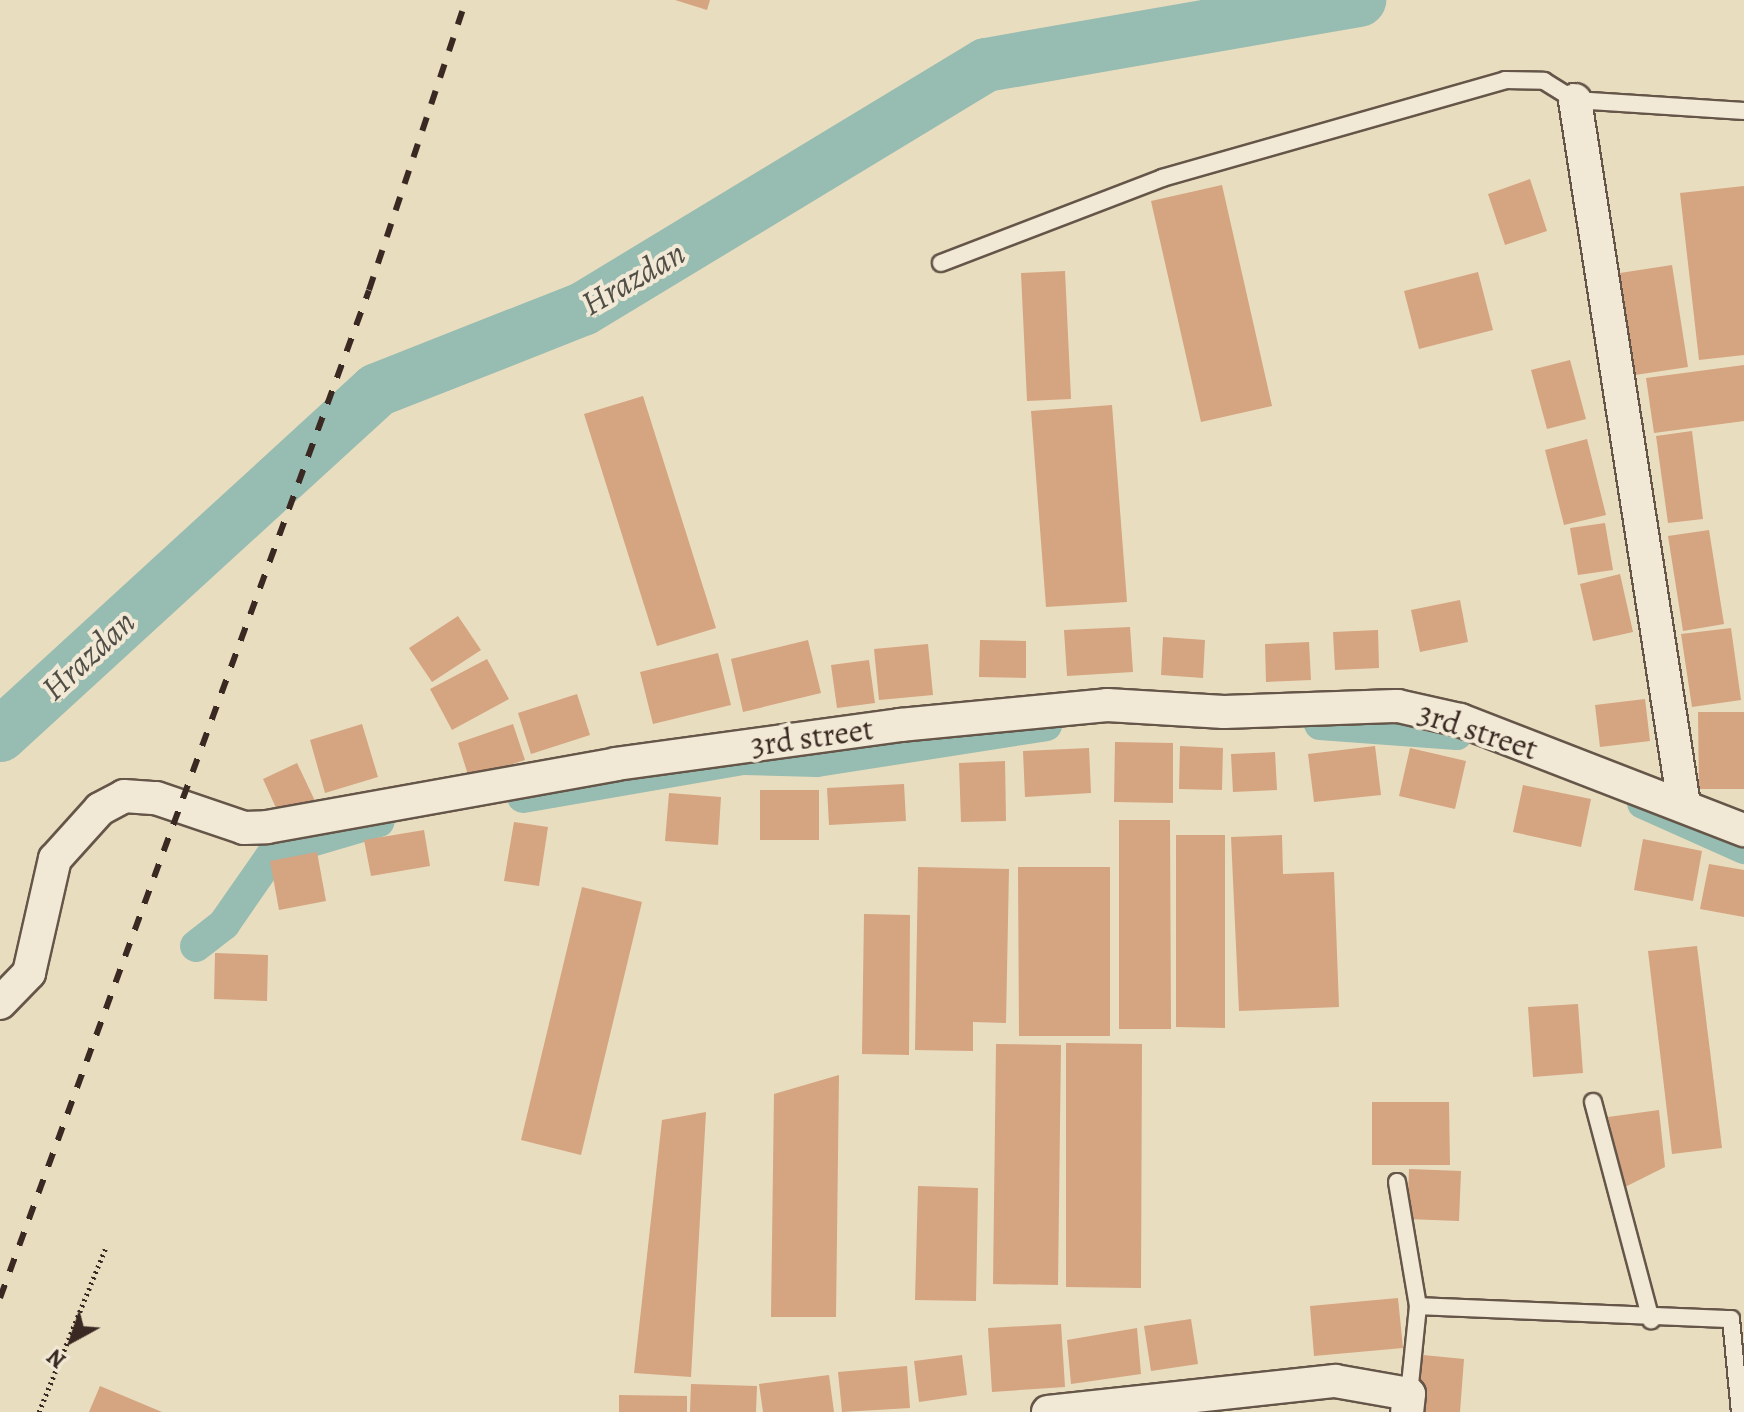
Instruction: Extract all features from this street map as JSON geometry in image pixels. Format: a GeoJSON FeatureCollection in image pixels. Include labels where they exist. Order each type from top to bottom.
{"type":"FeatureCollection","features":[{"type":"Feature","properties":{"kind":"street"},"geometry":{"type":"LineString","coordinates":[[1575,100],[1684,805]]}},
{"type":"Feature","properties":{"kind":"street","name":"3rd street"},"geometry":{"type":"LineString","coordinates":[[0,1003],[29,973],[55,859],[100,809],[124,796],[267,827],[616,764],[900,725],[1107,705],[1224,712],[1398,706],[1460,720],[1744,830]]}},
{"type":"Feature","properties":{"kind":"street"},"geometry":{"type":"LineString","coordinates":[[1048,1412],[1335,1381],[1408,1403]]}},
{"type":"Feature","properties":{"kind":"lane"},"geometry":{"type":"LineString","coordinates":[[941,263],[1162,178],[1505,80],[1544,81],[1575,100],[1744,111]]}},
{"type":"Feature","properties":{"kind":"lane"},"geometry":{"type":"LineString","coordinates":[[1593,1102],[1651,1320]]}},
{"type":"Feature","properties":{"kind":"lane"},"geometry":{"type":"LineString","coordinates":[[1397,1182],[1418,1306],[1408,1403]]}},
{"type":"Feature","properties":{"kind":"lane"},"geometry":{"type":"LineString","coordinates":[[1418,1306],[1651,1320],[1731,1319],[1740,1412]]}},
{"type":"Feature","properties":{"kind":"path"},"geometry":{"type":"LineString","coordinates":[[39,1412],[106,1247]]}},
{"type":"Feature","properties":{"kind":"building"},"geometry":{"type":"Polygon","coordinates":[[[675,0],[710,0],[707,10],[675,0]]]}},
{"type":"Feature","properties":{"kind":"building"},"geometry":{"type":"Polygon","coordinates":[[[1530,179],[1547,231],[1505,245],[1488,194],[1530,179]]]}},
{"type":"Feature","properties":{"kind":"building"},"geometry":{"type":"Polygon","coordinates":[[[1222,185],[1272,406],[1201,422],[1151,201],[1222,185]]]}},
{"type":"Feature","properties":{"kind":"building"},"geometry":{"type":"Polygon","coordinates":[[[1744,186],[1744,355],[1699,360],[1680,193],[1744,186]]]}},
{"type":"Feature","properties":{"kind":"building"},"geometry":{"type":"Polygon","coordinates":[[[1672,265],[1688,367],[1635,375],[1620,273],[1672,265]]]}},
{"type":"Feature","properties":{"kind":"building"},"geometry":{"type":"Polygon","coordinates":[[[1065,271],[1071,399],[1027,401],[1021,273],[1065,271]]]}},
{"type":"Feature","properties":{"kind":"building"},"geometry":{"type":"Polygon","coordinates":[[[1478,272],[1493,330],[1419,349],[1404,291],[1478,272]]]}},
{"type":"Feature","properties":{"kind":"building"},"geometry":{"type":"Polygon","coordinates":[[[1570,360],[1586,419],[1547,429],[1531,370],[1570,360]]]}},
{"type":"Feature","properties":{"kind":"building"},"geometry":{"type":"Polygon","coordinates":[[[1744,365],[1744,421],[1654,433],[1646,378],[1744,365]]]}},
{"type":"Feature","properties":{"kind":"building"},"geometry":{"type":"Polygon","coordinates":[[[643,396],[716,628],[657,646],[584,414],[643,396]]]}},
{"type":"Feature","properties":{"kind":"building"},"geometry":{"type":"Polygon","coordinates":[[[1112,405],[1127,602],[1046,607],[1031,411],[1112,405]]]}},
{"type":"Feature","properties":{"kind":"building"},"geometry":{"type":"Polygon","coordinates":[[[1692,431],[1703,519],[1668,523],[1656,436],[1692,431]]]}},
{"type":"Feature","properties":{"kind":"building"},"geometry":{"type":"Polygon","coordinates":[[[1587,439],[1606,515],[1564,525],[1545,450],[1587,439]]]}},
{"type":"Feature","properties":{"kind":"building"},"geometry":{"type":"Polygon","coordinates":[[[1605,523],[1613,570],[1578,575],[1570,528],[1605,523]]]}},
{"type":"Feature","properties":{"kind":"building"},"geometry":{"type":"Polygon","coordinates":[[[1709,530],[1724,624],[1683,631],[1668,536],[1709,530]]]}},
{"type":"Feature","properties":{"kind":"building"},"geometry":{"type":"Polygon","coordinates":[[[1620,574],[1633,632],[1593,641],[1580,584],[1620,574]]]}},
{"type":"Feature","properties":{"kind":"building"},"geometry":{"type":"Polygon","coordinates":[[[1460,600],[1468,642],[1420,652],[1411,610],[1460,600]]]}},
{"type":"Feature","properties":{"kind":"building"},"geometry":{"type":"Polygon","coordinates":[[[458,616],[481,650],[432,682],[409,648],[458,616]]]}},
{"type":"Feature","properties":{"kind":"building"},"geometry":{"type":"Polygon","coordinates":[[[1130,627],[1133,672],[1067,676],[1064,630],[1130,627]]]}},
{"type":"Feature","properties":{"kind":"building"},"geometry":{"type":"Polygon","coordinates":[[[1731,628],[1741,700],[1692,707],[1681,634],[1731,628]]]}},
{"type":"Feature","properties":{"kind":"building"},"geometry":{"type":"Polygon","coordinates":[[[1378,630],[1379,668],[1335,670],[1333,632],[1378,630]]]}},
{"type":"Feature","properties":{"kind":"building"},"geometry":{"type":"Polygon","coordinates":[[[1163,637],[1205,640],[1203,678],[1161,675],[1163,637]]]}},
{"type":"Feature","properties":{"kind":"building"},"geometry":{"type":"Polygon","coordinates":[[[808,640],[821,693],[743,712],[731,659],[808,640]]]}},
{"type":"Feature","properties":{"kind":"building"},"geometry":{"type":"Polygon","coordinates":[[[980,640],[1026,641],[1026,678],[979,677],[980,640]]]}},
{"type":"Feature","properties":{"kind":"building"},"geometry":{"type":"Polygon","coordinates":[[[1309,642],[1311,680],[1266,682],[1265,644],[1309,642]]]}},
{"type":"Feature","properties":{"kind":"building"},"geometry":{"type":"Polygon","coordinates":[[[928,644],[933,695],[879,700],[874,649],[928,644]]]}},
{"type":"Feature","properties":{"kind":"building"},"geometry":{"type":"Polygon","coordinates":[[[718,653],[731,705],[653,724],[640,672],[718,653]]]}},
{"type":"Feature","properties":{"kind":"building"},"geometry":{"type":"Polygon","coordinates":[[[487,659],[509,699],[452,730],[430,689],[487,659]]]}},
{"type":"Feature","properties":{"kind":"building"},"geometry":{"type":"Polygon","coordinates":[[[869,660],[875,703],[837,708],[831,665],[869,660]]]}},
{"type":"Feature","properties":{"kind":"building"},"geometry":{"type":"Polygon","coordinates":[[[577,694],[590,735],[531,754],[518,713],[577,694]]]}},
{"type":"Feature","properties":{"kind":"building"},"geometry":{"type":"Polygon","coordinates":[[[1645,699],[1650,741],[1600,747],[1595,705],[1645,699]]]}},
{"type":"Feature","properties":{"kind":"building"},"geometry":{"type":"Polygon","coordinates":[[[1698,712],[1744,712],[1744,789],[1699,789],[1698,712]]]}},
{"type":"Feature","properties":{"kind":"building"},"geometry":{"type":"Polygon","coordinates":[[[362,724],[378,777],[325,793],[310,740],[362,724]]]}},
{"type":"Feature","properties":{"kind":"building"},"geometry":{"type":"Polygon","coordinates":[[[513,724],[525,760],[469,778],[458,743],[513,724]]]}},
{"type":"Feature","properties":{"kind":"building"},"geometry":{"type":"Polygon","coordinates":[[[1115,742],[1173,743],[1173,803],[1114,802],[1115,742]]]}},
{"type":"Feature","properties":{"kind":"building"},"geometry":{"type":"Polygon","coordinates":[[[1180,746],[1223,748],[1222,790],[1179,789],[1180,746]]]}},
{"type":"Feature","properties":{"kind":"building"},"geometry":{"type":"Polygon","coordinates":[[[1375,746],[1381,795],[1314,802],[1308,754],[1375,746]]]}},
{"type":"Feature","properties":{"kind":"building"},"geometry":{"type":"Polygon","coordinates":[[[1089,748],[1091,793],[1025,797],[1023,751],[1089,748]]]}},
{"type":"Feature","properties":{"kind":"building"},"geometry":{"type":"Polygon","coordinates":[[[1410,748],[1466,761],[1455,809],[1399,796],[1410,748]]]}},
{"type":"Feature","properties":{"kind":"building"},"geometry":{"type":"Polygon","coordinates":[[[1275,752],[1277,790],[1233,792],[1231,754],[1275,752]]]}},
{"type":"Feature","properties":{"kind":"building"},"geometry":{"type":"Polygon","coordinates":[[[1005,761],[1006,821],[961,822],[959,763],[1005,761]]]}},
{"type":"Feature","properties":{"kind":"building"},"geometry":{"type":"Polygon","coordinates":[[[297,763],[316,803],[281,819],[263,779],[297,763]]]}},
{"type":"Feature","properties":{"kind":"building"},"geometry":{"type":"Polygon","coordinates":[[[904,784],[906,821],[829,825],[827,788],[904,784]]]}},
{"type":"Feature","properties":{"kind":"building"},"geometry":{"type":"Polygon","coordinates":[[[1523,785],[1591,799],[1581,847],[1513,832],[1523,785]]]}},
{"type":"Feature","properties":{"kind":"building"},"geometry":{"type":"Polygon","coordinates":[[[760,790],[819,790],[819,840],[760,840],[760,790]]]}},
{"type":"Feature","properties":{"kind":"building"},"geometry":{"type":"Polygon","coordinates":[[[669,793],[721,797],[718,845],[665,841],[669,793]]]}},
{"type":"Feature","properties":{"kind":"building"},"geometry":{"type":"Polygon","coordinates":[[[1119,820],[1170,820],[1171,1029],[1119,1029],[1119,820]]]}},
{"type":"Feature","properties":{"kind":"building"},"geometry":{"type":"Polygon","coordinates":[[[514,822],[548,827],[539,886],[504,881],[514,822]]]}},
{"type":"Feature","properties":{"kind":"building"},"geometry":{"type":"Polygon","coordinates":[[[424,830],[430,866],[371,876],[364,840],[424,830]]]}},
{"type":"Feature","properties":{"kind":"building"},"geometry":{"type":"Polygon","coordinates":[[[1176,835],[1225,835],[1225,1028],[1176,1027],[1176,835]]]}},
{"type":"Feature","properties":{"kind":"building"},"geometry":{"type":"Polygon","coordinates":[[[1282,835],[1283,874],[1334,872],[1339,1007],[1239,1011],[1231,837],[1282,835]]]}},
{"type":"Feature","properties":{"kind":"building"},"geometry":{"type":"Polygon","coordinates":[[[1643,839],[1702,851],[1693,901],[1634,890],[1643,839]]]}},
{"type":"Feature","properties":{"kind":"building"},"geometry":{"type":"Polygon","coordinates":[[[317,852],[326,901],[279,910],[270,861],[317,852]]]}},
{"type":"Feature","properties":{"kind":"building"},"geometry":{"type":"Polygon","coordinates":[[[1709,864],[1744,870],[1744,917],[1700,909],[1709,864]]]}},
{"type":"Feature","properties":{"kind":"building"},"geometry":{"type":"Polygon","coordinates":[[[918,867],[1009,869],[1006,1023],[973,1022],[973,1051],[915,1050],[918,867]]]}},
{"type":"Feature","properties":{"kind":"building"},"geometry":{"type":"Polygon","coordinates":[[[1018,867],[1110,867],[1110,1036],[1019,1036],[1018,867]]]}},
{"type":"Feature","properties":{"kind":"building"},"geometry":{"type":"Polygon","coordinates":[[[582,887],[642,902],[581,1155],[521,1140],[582,887]]]}},
{"type":"Feature","properties":{"kind":"building"},"geometry":{"type":"Polygon","coordinates":[[[864,914],[910,915],[909,1055],[862,1054],[864,914]]]}},
{"type":"Feature","properties":{"kind":"building"},"geometry":{"type":"Polygon","coordinates":[[[1697,946],[1722,1148],[1672,1154],[1648,951],[1697,946]]]}},
{"type":"Feature","properties":{"kind":"building"},"geometry":{"type":"Polygon","coordinates":[[[215,953],[268,955],[267,1001],[214,999],[215,953]]]}},
{"type":"Feature","properties":{"kind":"building"},"geometry":{"type":"Polygon","coordinates":[[[1578,1004],[1583,1073],[1533,1077],[1528,1007],[1578,1004]]]}},
{"type":"Feature","properties":{"kind":"building"},"geometry":{"type":"Polygon","coordinates":[[[1066,1043],[1142,1044],[1141,1288],[1066,1287],[1066,1043]]]}},
{"type":"Feature","properties":{"kind":"building"},"geometry":{"type":"Polygon","coordinates":[[[996,1044],[1061,1045],[1058,1285],[993,1284],[996,1044]]]}},
{"type":"Feature","properties":{"kind":"building"},"geometry":{"type":"Polygon","coordinates":[[[839,1075],[836,1317],[771,1317],[774,1094],[839,1075]]]}},
{"type":"Feature","properties":{"kind":"building"},"geometry":{"type":"Polygon","coordinates":[[[1372,1102],[1449,1102],[1450,1165],[1372,1165],[1372,1102]]]}},
{"type":"Feature","properties":{"kind":"building"},"geometry":{"type":"Polygon","coordinates":[[[1659,1110],[1665,1167],[1625,1187],[1608,1117],[1659,1110]]]}},
{"type":"Feature","properties":{"kind":"building"},"geometry":{"type":"Polygon","coordinates":[[[706,1112],[691,1377],[634,1373],[662,1120],[706,1112]]]}},
{"type":"Feature","properties":{"kind":"building"},"geometry":{"type":"Polygon","coordinates":[[[1409,1169],[1461,1171],[1459,1221],[1407,1219],[1409,1169]]]}},
{"type":"Feature","properties":{"kind":"building"},"geometry":{"type":"Polygon","coordinates":[[[918,1186],[978,1188],[976,1301],[915,1300],[918,1186]]]}},
{"type":"Feature","properties":{"kind":"building"},"geometry":{"type":"Polygon","coordinates":[[[1398,1298],[1403,1348],[1314,1356],[1310,1306],[1398,1298]]]}},
{"type":"Feature","properties":{"kind":"building"},"geometry":{"type":"Polygon","coordinates":[[[1191,1319],[1198,1364],[1151,1371],[1144,1326],[1191,1319]]]}},
{"type":"Feature","properties":{"kind":"building"},"geometry":{"type":"Polygon","coordinates":[[[1061,1324],[1065,1387],[992,1392],[988,1328],[1061,1324]]]}},
{"type":"Feature","properties":{"kind":"building"},"geometry":{"type":"Polygon","coordinates":[[[1137,1328],[1141,1374],[1071,1384],[1067,1340],[1137,1328]]]}},
{"type":"Feature","properties":{"kind":"building"},"geometry":{"type":"Polygon","coordinates":[[[962,1355],[967,1395],[919,1402],[914,1361],[962,1355]]]}},
{"type":"Feature","properties":{"kind":"building"},"geometry":{"type":"Polygon","coordinates":[[[1423,1355],[1464,1359],[1460,1412],[1418,1412],[1423,1355]]]}},
{"type":"Feature","properties":{"kind":"building"},"geometry":{"type":"Polygon","coordinates":[[[907,1366],[910,1408],[842,1412],[838,1372],[907,1366]]]}},
{"type":"Feature","properties":{"kind":"building"},"geometry":{"type":"Polygon","coordinates":[[[829,1375],[834,1412],[763,1412],[759,1384],[829,1375]]]}},
{"type":"Feature","properties":{"kind":"building"},"geometry":{"type":"Polygon","coordinates":[[[691,1384],[757,1386],[756,1412],[690,1412],[691,1384]]]}},
{"type":"Feature","properties":{"kind":"building"},"geometry":{"type":"Polygon","coordinates":[[[100,1386],[162,1412],[89,1412],[100,1386]]]}},
{"type":"Feature","properties":{"kind":"building"},"geometry":{"type":"Polygon","coordinates":[[[619,1395],[687,1396],[687,1412],[619,1412],[619,1395]]]}},
{"type":"Feature","properties":{"kind":"waterway","name":"Hrazdan"},"geometry":{"type":"LineString","coordinates":[[0,735],[377,390],[583,309],[986,65],[1359,0]]}},
{"type":"Feature","properties":{"kind":"waterway"},"geometry":{"type":"LineString","coordinates":[[1320,724],[1457,734]]}},
{"type":"Feature","properties":{"kind":"waterway"},"geometry":{"type":"LineString","coordinates":[[523,797],[743,759],[817,761],[1046,725]]}},
{"type":"Feature","properties":{"kind":"waterway"},"geometry":{"type":"LineString","coordinates":[[1643,803],[1744,848]]}},
{"type":"Feature","properties":{"kind":"waterway"},"geometry":{"type":"LineString","coordinates":[[196,946],[224,924],[274,852],[379,821]]}},
{"type":"Feature","properties":{"kind":"railway"},"geometry":{"type":"LineString","coordinates":[[0,1298],[369,290],[466,0]]}}]}
